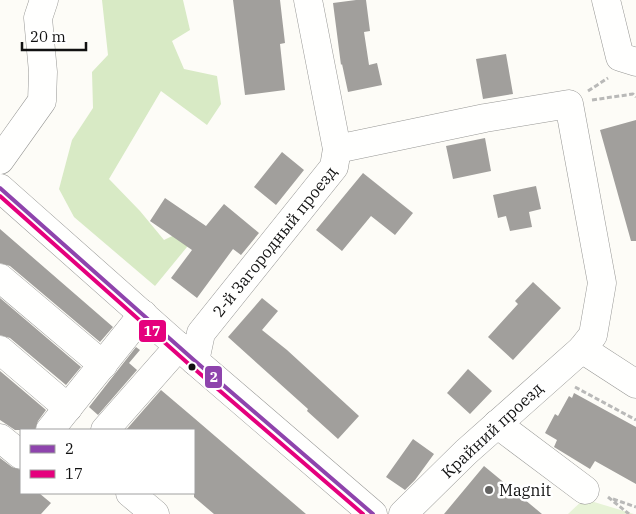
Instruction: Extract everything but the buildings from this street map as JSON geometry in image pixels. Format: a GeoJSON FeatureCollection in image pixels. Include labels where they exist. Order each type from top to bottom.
{"type":"FeatureCollection","features":[{"type":"Feature","properties":{"kind":"street"},"geometry":{"type":"LineString","coordinates":[[0,160],[42,101],[43,72],[38,18],[44,0]]}},
{"type":"Feature","properties":{"kind":"street","name":"2-й Загородный проезд"},"geometry":{"type":"LineString","coordinates":[[187,353],[334,167],[337,149],[308,0]]}},
{"type":"Feature","properties":{"kind":"street"},"geometry":{"type":"LineString","coordinates":[[606,0],[628,60]]}},
{"type":"Feature","properties":{"kind":"street"},"geometry":{"type":"LineString","coordinates":[[337,149],[485,118],[569,104]]}},
{"type":"Feature","properties":{"kind":"street","name":"Крайний проезд"},"geometry":{"type":"LineString","coordinates":[[404,514],[466,452],[582,349],[593,335],[602,283],[569,104]]}},
{"type":"Feature","properties":{"kind":"street"},"geometry":{"type":"LineString","coordinates":[[0,188],[373,514]]}},
{"type":"Feature","properties":{"kind":"street"},"geometry":{"type":"LineString","coordinates":[[0,278],[103,365]]}},
{"type":"Feature","properties":{"kind":"street"},"geometry":{"type":"LineString","coordinates":[[51,429],[143,314]]}},
{"type":"Feature","properties":{"kind":"street"},"geometry":{"type":"LineString","coordinates":[[582,349],[636,384]]}},
{"type":"Feature","properties":{"kind":"street"},"geometry":{"type":"LineString","coordinates":[[0,350],[68,408]]}},
{"type":"Feature","properties":{"kind":"street"},"geometry":{"type":"LineString","coordinates":[[106,429],[187,353]]}},
{"type":"Feature","properties":{"kind":"street"},"geometry":{"type":"LineString","coordinates":[[497,424],[598,493]]}},
{"type":"Feature","properties":{"kind":"street"},"geometry":{"type":"LineString","coordinates":[[0,438],[20,454]]}},
{"type":"Feature","properties":{"kind":"street"},"geometry":{"type":"LineString","coordinates":[[131,494],[155,514]]}},
{"type":"Feature","properties":{"kind":"path"},"geometry":{"type":"LineString","coordinates":[[569,104],[617,73],[628,60]]}},
{"type":"Feature","properties":{"kind":"path"},"geometry":{"type":"LineString","coordinates":[[569,104],[632,94],[636,96]]}},
{"type":"Feature","properties":{"kind":"path"},"geometry":{"type":"LineString","coordinates":[[574,386],[636,420]]}},
{"type":"Feature","properties":{"kind":"path"},"geometry":{"type":"LineString","coordinates":[[598,493],[636,507]]}},
{"type":"Feature","properties":{"kind":"path"},"geometry":{"type":"LineString","coordinates":[[598,493],[630,514]]}},
{"type":"Feature","properties":{"kind":"green space"},"geometry":{"type":"Polygon","coordinates":[[[102,0],[183,0],[190,30],[172,41],[184,69],[217,76],[221,104],[207,125],[161,91],[109,179],[140,211],[164,240],[199,223],[187,247],[155,286],[74,217],[59,189],[72,140],[93,108],[92,72],[108,55],[102,0]]]}},
{"type":"Feature","properties":{"kind":"green space"},"geometry":{"type":"Polygon","coordinates":[[[584,499],[634,514],[568,514],[584,499]]]}},
{"type":"Feature","properties":{"kind":"transit line","name":"2"},"geometry":{"type":"LineString","coordinates":[[0,188],[195,361],[373,514]]}},
{"type":"Feature","properties":{"kind":"transit line","name":"17"},"geometry":{"type":"LineString","coordinates":[[0,196],[191,366],[363,514]]}},
{"type":"Feature","properties":{"kind":"place","name":"Magnit"},"geometry":{"type":"Point","coordinates":[489,490]}}]}
